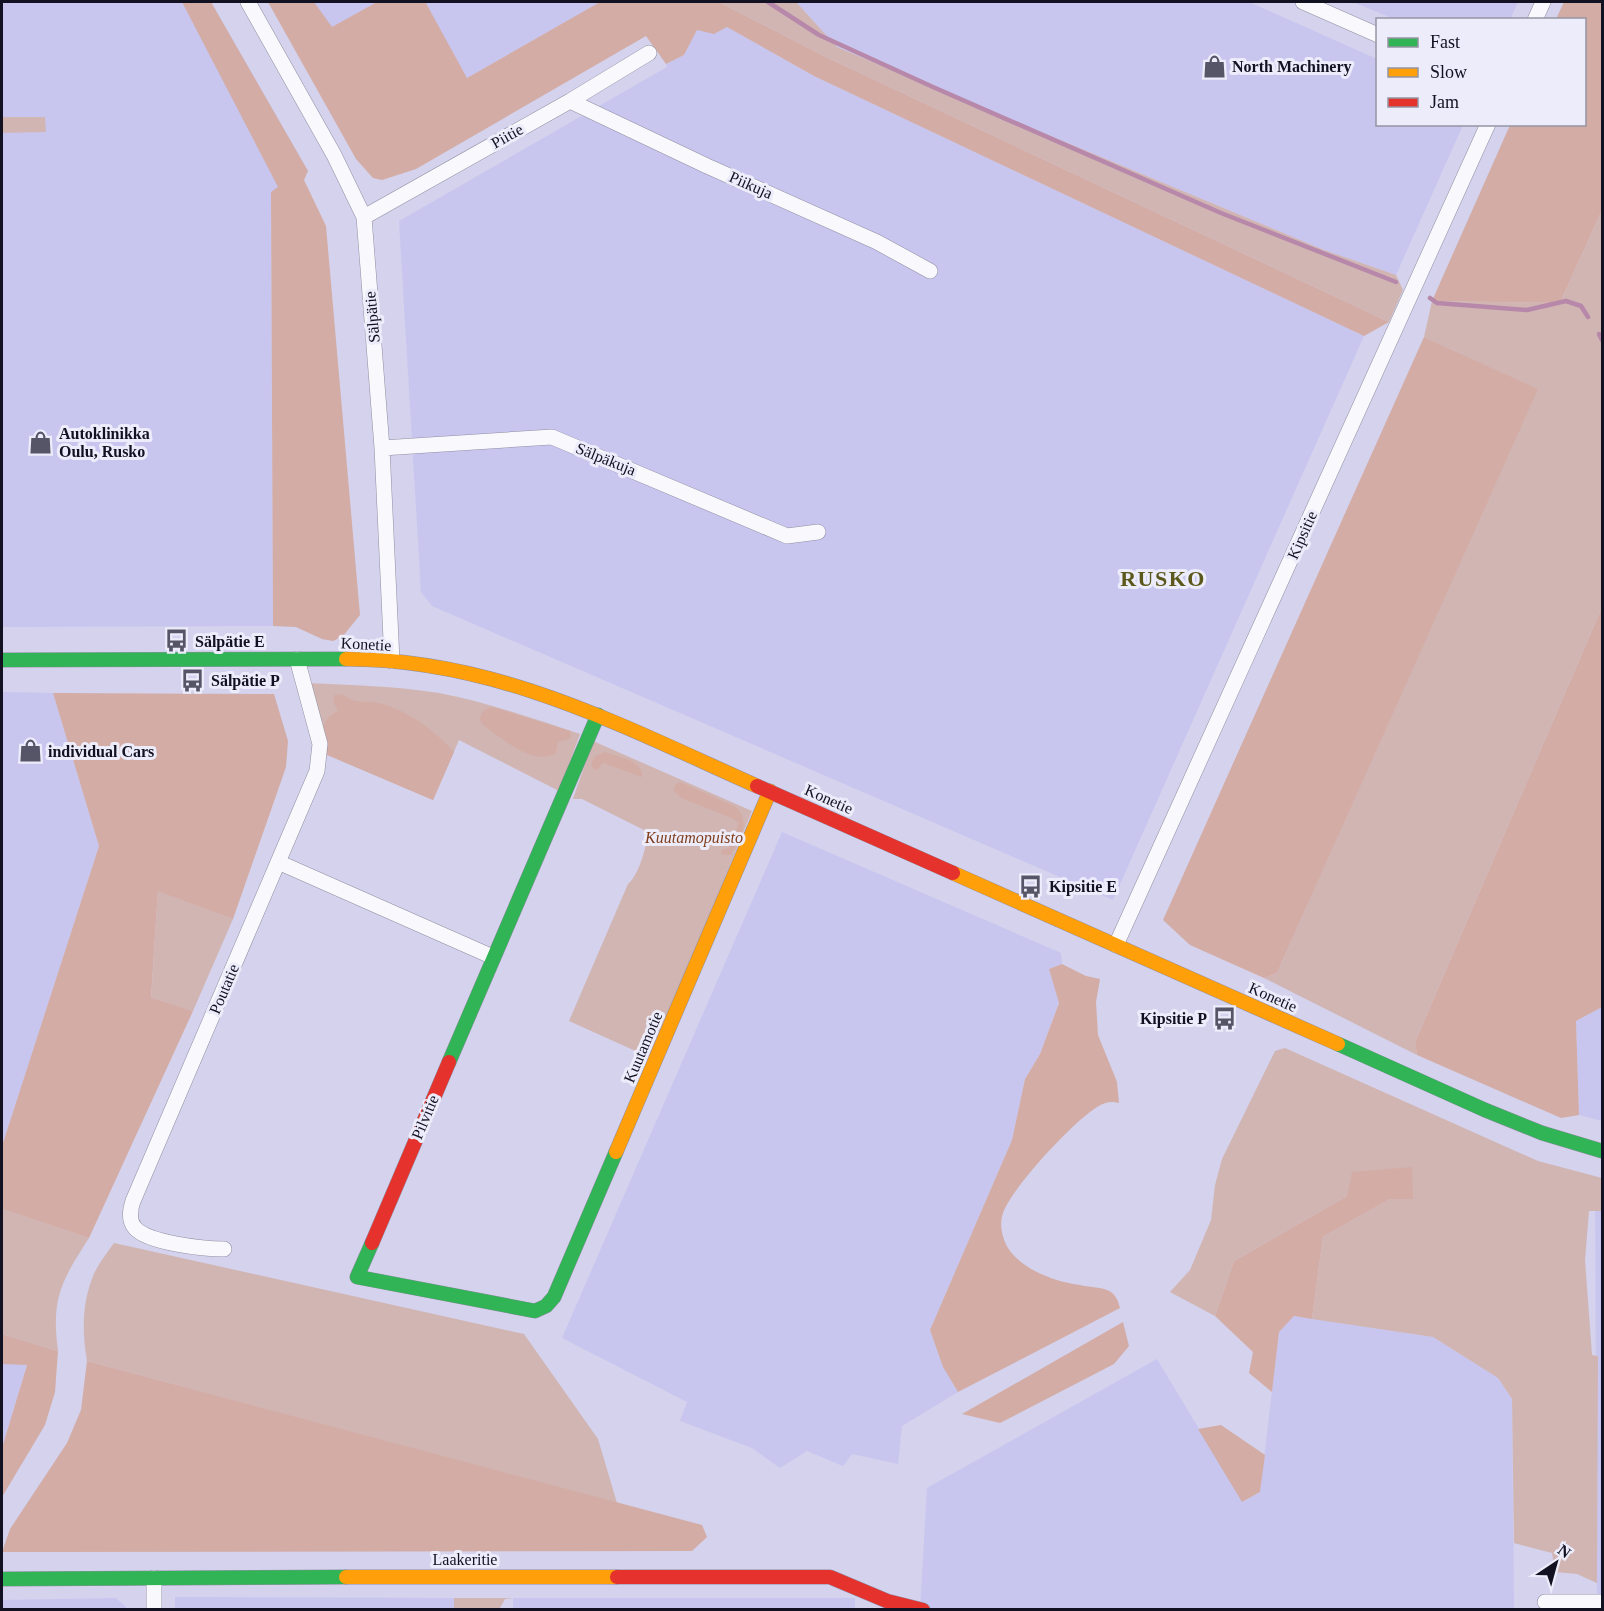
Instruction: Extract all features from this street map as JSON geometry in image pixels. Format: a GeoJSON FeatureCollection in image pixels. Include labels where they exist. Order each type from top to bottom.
{"type":"FeatureCollection","features":[{"type":"Feature","properties":{"kind":"street","name":"Sälpätie"},"geometry":{"type":"LineString","coordinates":[[248,2],[334,154],[364,217],[382,448],[392,661]]}},
{"type":"Feature","properties":{"kind":"street"},"geometry":{"type":"LineString","coordinates":[[1303,2],[1376,34]]}},
{"type":"Feature","properties":{"kind":"street"},"geometry":{"type":"LineString","coordinates":[[1536,18],[1543,2]]}},
{"type":"Feature","properties":{"kind":"street","name":"Piitie"},"geometry":{"type":"LineString","coordinates":[[364,217],[570,101],[649,53]]}},
{"type":"Feature","properties":{"kind":"street","name":"Piikuja"},"geometry":{"type":"LineString","coordinates":[[570,101],[707,166],[877,242],[930,271]]}},
{"type":"Feature","properties":{"kind":"street","name":"Kipsitie"},"geometry":{"type":"LineString","coordinates":[[1116,945],[1487,126]]}},
{"type":"Feature","properties":{"kind":"street","name":"Sälpäkuja"},"geometry":{"type":"LineString","coordinates":[[382,448],[552,437],[787,536],[818,532]]}},
{"type":"Feature","properties":{"kind":"street","name":"Poutatie"},"geometry":{"type":"LineString","coordinates":[[224,1249],[212,1249],[149,1237],[135,1228],[130,1212],[317,771],[320,752],[318,736],[297,659]]}},
{"type":"Feature","properties":{"kind":"street","name":"Konetie"},"geometry":{"type":"LineString","coordinates":[[2,660],[392,661],[482,675],[555,698],[597,715],[1485,1110],[1542,1133],[1602,1151]]}},
{"type":"Feature","properties":{"kind":"street","name":"Pilvitie"},"geometry":{"type":"LineString","coordinates":[[357,1276],[597,715]]}},
{"type":"Feature","properties":{"kind":"street","name":"Kuutamotie"},"geometry":{"type":"LineString","coordinates":[[357,1276],[468,1299],[540,1310],[550,1304],[770,791]]}},
{"type":"Feature","properties":{"kind":"street"},"geometry":{"type":"LineString","coordinates":[[278,862],[493,957]]}},
{"type":"Feature","properties":{"kind":"street","name":"Laakeritie"},"geometry":{"type":"LineString","coordinates":[[2,1579],[830,1576],[887,1601],[923,1610]]}},
{"type":"Feature","properties":{"kind":"street"},"geometry":{"type":"LineString","coordinates":[[154,1578],[154,1610]]}},
{"type":"Feature","properties":{"kind":"street"},"geometry":{"type":"LineString","coordinates":[[1545,1602],[1602,1602]]}},
{"type":"Feature","properties":{"kind":"shaded area"},"geometry":{"type":"Polygon","coordinates":[[[2,2],[211,2],[308,171],[271,193],[273,626],[2,627],[2,2]]]}},
{"type":"Feature","properties":{"kind":"shaded area"},"geometry":{"type":"Polygon","coordinates":[[[182,2],[211,2],[308,171],[304,180],[326,226],[360,615],[343,636],[333,641],[322,639],[296,627],[273,626],[271,192],[278,187],[182,2]]]}},
{"type":"Feature","properties":{"kind":"shaded area"},"geometry":{"type":"Polygon","coordinates":[[[268,2],[314,2],[332,27],[377,2],[426,2],[467,78],[600,2],[719,2],[826,57],[1389,322],[1364,336],[814,76],[727,27],[714,34],[697,30],[684,55],[666,64],[646,36],[416,169],[382,180],[373,178],[356,159],[268,2]]]}},
{"type":"Feature","properties":{"kind":"shaded area"},"geometry":{"type":"Polygon","coordinates":[[[314,2],[377,2],[332,28],[314,2]]]}},
{"type":"Feature","properties":{"kind":"shaded area"},"geometry":{"type":"Polygon","coordinates":[[[424,2],[600,2],[467,78],[424,2]]]}},
{"type":"Feature","properties":{"kind":"shaded area"},"geometry":{"type":"Polygon","coordinates":[[[796,2],[1249,2],[1376,59],[1376,126],[1463,126],[1396,275],[1324,250],[837,47],[796,2]]]}},
{"type":"Feature","properties":{"kind":"shaded area"},"geometry":{"type":"Polygon","coordinates":[[[1353,2],[1518,2],[1511,18],[1392,18],[1353,2]]]}},
{"type":"Feature","properties":{"kind":"shaded area"},"geometry":{"type":"Polygon","coordinates":[[[1564,2],[1602,2],[1602,210],[1560,303],[1432,301],[1510,126],[1586,126],[1586,18],[1556,18],[1564,2]]]}},
{"type":"Feature","properties":{"kind":"shaded area"},"geometry":{"type":"Polygon","coordinates":[[[727,27],[814,76],[1364,336],[1113,900],[432,606],[421,592],[399,221],[667,67],[666,64],[684,55],[697,30],[727,27]]]}},
{"type":"Feature","properties":{"kind":"shaded area"},"geometry":{"type":"Polygon","coordinates":[[[1424,337],[1538,389],[1277,973],[1264,978],[1190,945],[1163,920],[1424,337]]]}},
{"type":"Feature","properties":{"kind":"shaded area"},"geometry":{"type":"Polygon","coordinates":[[[1602,607],[1602,1007],[1576,1021],[1579,1115],[1561,1118],[1417,1055],[1415,1042],[1602,607]]]}},
{"type":"Feature","properties":{"kind":"shaded area"},"geometry":{"type":"Polygon","coordinates":[[[2,692],[53,693],[99,846],[2,1146],[2,692]]]}},
{"type":"Feature","properties":{"kind":"shaded area"},"geometry":{"type":"Polygon","coordinates":[[[53,693],[274,694],[288,741],[286,767],[233,919],[158,891],[151,998],[193,1011],[89,1238],[2,1209],[2,1146],[99,846],[53,693]]]}},
{"type":"Feature","properties":{"kind":"shaded area"},"geometry":{"type":"Polygon","coordinates":[[[342,694],[353,700],[383,704],[403,712],[439,737],[454,752],[433,800],[325,754],[323,729],[327,719],[338,711],[334,703],[334,695],[342,694]]]}},
{"type":"Feature","properties":{"kind":"shaded area"},"geometry":{"type":"Polygon","coordinates":[[[492,707],[570,731],[571,736],[569,739],[558,742],[556,753],[547,756],[528,754],[483,725],[480,720],[482,713],[492,707]]]}},
{"type":"Feature","properties":{"kind":"shaded area"},"geometry":{"type":"Polygon","coordinates":[[[605,752],[634,763],[641,771],[642,777],[603,763],[595,770],[591,765],[595,756],[605,752]]]}},
{"type":"Feature","properties":{"kind":"shaded area"},"geometry":{"type":"Polygon","coordinates":[[[680,782],[736,807],[741,813],[743,831],[731,855],[721,853],[722,850],[729,848],[739,823],[732,818],[681,798],[673,790],[680,782]]]}},
{"type":"Feature","properties":{"kind":"shaded area"},"geometry":{"type":"Polygon","coordinates":[[[782,832],[1061,953],[1062,964],[1049,969],[1059,1002],[1040,1054],[1025,1079],[1012,1140],[930,1330],[943,1367],[958,1392],[902,1426],[898,1464],[852,1454],[843,1466],[807,1451],[780,1468],[752,1448],[680,1421],[687,1402],[562,1338],[782,832]]]}},
{"type":"Feature","properties":{"kind":"shaded area"},"geometry":{"type":"Polygon","coordinates":[[[1062,964],[1086,976],[1100,979],[1096,1002],[1098,1035],[1117,1082],[1119,1103],[1108,1102],[1097,1107],[1074,1126],[1045,1156],[1018,1187],[1009,1202],[1002,1217],[1002,1231],[1004,1240],[1014,1256],[1031,1269],[1061,1281],[1107,1290],[1116,1297],[1120,1308],[958,1392],[943,1367],[930,1330],[1012,1140],[1025,1079],[1040,1054],[1059,1003],[1049,969],[1062,964]]]}},
{"type":"Feature","properties":{"kind":"shaded area"},"geometry":{"type":"Polygon","coordinates":[[[1602,1007],[1602,1121],[1579,1115],[1576,1021],[1602,1007]]]}},
{"type":"Feature","properties":{"kind":"shaded area"},"geometry":{"type":"Polygon","coordinates":[[[1412,1167],[1413,1199],[1390,1199],[1323,1237],[1312,1319],[1294,1316],[1279,1332],[1272,1392],[1249,1373],[1253,1352],[1215,1316],[1234,1261],[1347,1196],[1352,1172],[1412,1167]]]}},
{"type":"Feature","properties":{"kind":"shaded area"},"geometry":{"type":"Polygon","coordinates":[[[1595,1186],[1602,1188],[1602,1610],[1597,1609],[1595,1186]]]}},
{"type":"Feature","properties":{"kind":"shaded area"},"geometry":{"type":"Polygon","coordinates":[[[1294,1316],[1433,1337],[1498,1378],[1512,1399],[1514,1609],[920,1610],[927,1488],[1157,1359],[1243,1502],[1260,1492],[1279,1332],[1294,1316]]]}},
{"type":"Feature","properties":{"kind":"shaded area"},"geometry":{"type":"Polygon","coordinates":[[[1123,1322],[1129,1346],[1114,1364],[1000,1423],[962,1414],[1123,1322]]]}},
{"type":"Feature","properties":{"kind":"shaded area"},"geometry":{"type":"Polygon","coordinates":[[[2,1334],[58,1351],[55,1392],[45,1425],[2,1497],[2,1448],[27,1365],[2,1364],[2,1334]]]}},
{"type":"Feature","properties":{"kind":"shaded area"},"geometry":{"type":"Polygon","coordinates":[[[87,1361],[702,1525],[707,1537],[692,1551],[2,1552],[10,1529],[67,1443],[81,1410],[87,1361]]]}},
{"type":"Feature","properties":{"kind":"shaded area"},"geometry":{"type":"Polygon","coordinates":[[[2,1364],[27,1364],[2,1448],[2,1364]]]}},
{"type":"Feature","properties":{"kind":"shaded area"},"geometry":{"type":"Polygon","coordinates":[[[1221,1425],[1265,1455],[1260,1492],[1242,1502],[1198,1429],[1221,1425]]]}},
{"type":"Feature","properties":{"kind":"shaded area"},"geometry":{"type":"Polygon","coordinates":[[[175,1597],[454,1598],[454,1609],[175,1610],[175,1597]]]}},
{"type":"Feature","properties":{"kind":"shaded area"},"geometry":{"type":"Polygon","coordinates":[[[116,1598],[128,1609],[2,1609],[2,1600],[116,1598]]]}},
{"type":"Feature","properties":{"kind":"shaded area"},"geometry":{"type":"Polygon","coordinates":[[[513,1598],[855,1598],[855,1609],[513,1610],[513,1598]]]}},
{"type":"Feature","properties":{"kind":"green space"},"geometry":{"type":"Polygon","coordinates":[[[719,2],[796,2],[837,47],[1324,250],[1396,275],[1403,290],[1389,322],[826,57],[719,2]]]}},
{"type":"Feature","properties":{"kind":"green space"},"geometry":{"type":"Polygon","coordinates":[[[2,117],[45,117],[46,132],[2,133],[2,117]]]}},
{"type":"Feature","properties":{"kind":"green space"},"geometry":{"type":"Polygon","coordinates":[[[1602,210],[1602,607],[1415,1042],[1417,1055],[1264,978],[1277,973],[1537,389],[1424,337],[1432,301],[1560,303],[1602,210]]]}},
{"type":"Feature","properties":{"kind":"green space"},"geometry":{"type":"Polygon","coordinates":[[[307,683],[390,687],[439,693],[493,706],[580,734],[559,791],[459,740],[433,800],[325,754],[307,683]]]}},
{"type":"Feature","properties":{"kind":"green space","name":"Kuutamopuisto"},"geometry":{"type":"Polygon","coordinates":[[[593,741],[752,811],[651,1058],[569,1021],[628,884],[638,868],[646,838],[646,833],[642,829],[582,799],[573,799],[593,741]]]}},
{"type":"Feature","properties":{"kind":"green space"},"geometry":{"type":"Polygon","coordinates":[[[158,890],[233,919],[193,1011],[151,999],[158,890]]]}},
{"type":"Feature","properties":{"kind":"green space"},"geometry":{"type":"Polygon","coordinates":[[[1285,1048],[1538,1161],[1602,1178],[1602,1211],[1589,1211],[1585,1260],[1592,1355],[1598,1356],[1597,1583],[1577,1574],[1555,1572],[1552,1553],[1514,1543],[1512,1399],[1498,1378],[1433,1337],[1312,1319],[1323,1237],[1390,1199],[1413,1199],[1347,1196],[1234,1261],[1215,1316],[1170,1292],[1190,1270],[1211,1220],[1215,1185],[1222,1159],[1275,1051],[1285,1048]]]}},
{"type":"Feature","properties":{"kind":"green space"},"geometry":{"type":"Polygon","coordinates":[[[2,1209],[89,1238],[71,1267],[60,1291],[56,1317],[58,1351],[2,1334],[2,1209]]]}},
{"type":"Feature","properties":{"kind":"green space"},"geometry":{"type":"Polygon","coordinates":[[[114,1243],[524,1334],[598,1439],[617,1503],[87,1361],[84,1329],[89,1287],[95,1272],[114,1243]]]}},
{"type":"Feature","properties":{"kind":"green space"},"geometry":{"type":"Polygon","coordinates":[[[454,1598],[513,1598],[505,1599],[499,1610],[454,1609],[454,1598]]]}},
{"type":"Feature","properties":{"kind":"waterway"},"geometry":{"type":"LineString","coordinates":[[768,2],[819,35],[933,87],[1221,213],[1396,282]]}},
{"type":"Feature","properties":{"kind":"waterway"},"geometry":{"type":"LineString","coordinates":[[1430,298],[1437,303],[1527,310],[1566,301],[1581,306],[1588,317]]}},
{"type":"Feature","properties":{"kind":"waterway"},"geometry":{"type":"LineString","coordinates":[[1599,334],[1602,340]]}},
{"type":"Feature","properties":{"kind":"traffic: fast"},"geometry":{"type":"LineString","coordinates":[[2,660],[346,659]]}},
{"type":"Feature","properties":{"kind":"traffic: fast"},"geometry":{"type":"LineString","coordinates":[[449,1062],[598,715]]}},
{"type":"Feature","properties":{"kind":"traffic: fast"},"geometry":{"type":"LineString","coordinates":[[1338,1044],[1485,1110],[1542,1133],[1602,1151]]}},
{"type":"Feature","properties":{"kind":"traffic: fast"},"geometry":{"type":"LineString","coordinates":[[372,1243],[357,1277],[535,1311],[546,1306],[554,1297],[616,1152]]}},
{"type":"Feature","properties":{"kind":"traffic: fast"},"geometry":{"type":"LineString","coordinates":[[2,1579],[346,1577]]}},
{"type":"Feature","properties":{"kind":"traffic: slow"},"geometry":{"type":"LineString","coordinates":[[346,659],[401,662],[455,670],[507,683],[607,719],[757,786]]}},
{"type":"Feature","properties":{"kind":"traffic: slow"},"geometry":{"type":"LineString","coordinates":[[616,1152],[770,791]]}},
{"type":"Feature","properties":{"kind":"traffic: slow"},"geometry":{"type":"LineString","coordinates":[[953,873],[1338,1044]]}},
{"type":"Feature","properties":{"kind":"traffic: slow"},"geometry":{"type":"LineString","coordinates":[[346,1577],[617,1577]]}},
{"type":"Feature","properties":{"kind":"traffic: jam"},"geometry":{"type":"LineString","coordinates":[[757,786],[953,873]]}},
{"type":"Feature","properties":{"kind":"traffic: jam"},"geometry":{"type":"LineString","coordinates":[[372,1243],[449,1062]]}},
{"type":"Feature","properties":{"kind":"traffic: jam"},"geometry":{"type":"LineString","coordinates":[[617,1577],[830,1577],[887,1601],[923,1610]]}},
{"type":"Feature","properties":{"kind":"place","name":"North Machinery"},"geometry":{"type":"Point","coordinates":[1214,66]}},
{"type":"Feature","properties":{"kind":"place","name":"Autoklinikka Oulu, Rusko"},"geometry":{"type":"Point","coordinates":[41,442]}},
{"type":"Feature","properties":{"kind":"place","name":"Sälpätie E"},"geometry":{"type":"Point","coordinates":[177,641]}},
{"type":"Feature","properties":{"kind":"place","name":"Sälpätie P"},"geometry":{"type":"Point","coordinates":[193,680]}},
{"type":"Feature","properties":{"kind":"place","name":"individual Cars"},"geometry":{"type":"Point","coordinates":[30,751]}},
{"type":"Feature","properties":{"kind":"place","name":"Kipsitie E"},"geometry":{"type":"Point","coordinates":[1031,886]}},
{"type":"Feature","properties":{"kind":"place","name":"Kipsitie P"},"geometry":{"type":"Point","coordinates":[1225,1018]}},
{"type":"Feature","properties":{"kind":"district","name":"RUSKO"},"geometry":{"type":"Point","coordinates":[1163,578]}}]}
